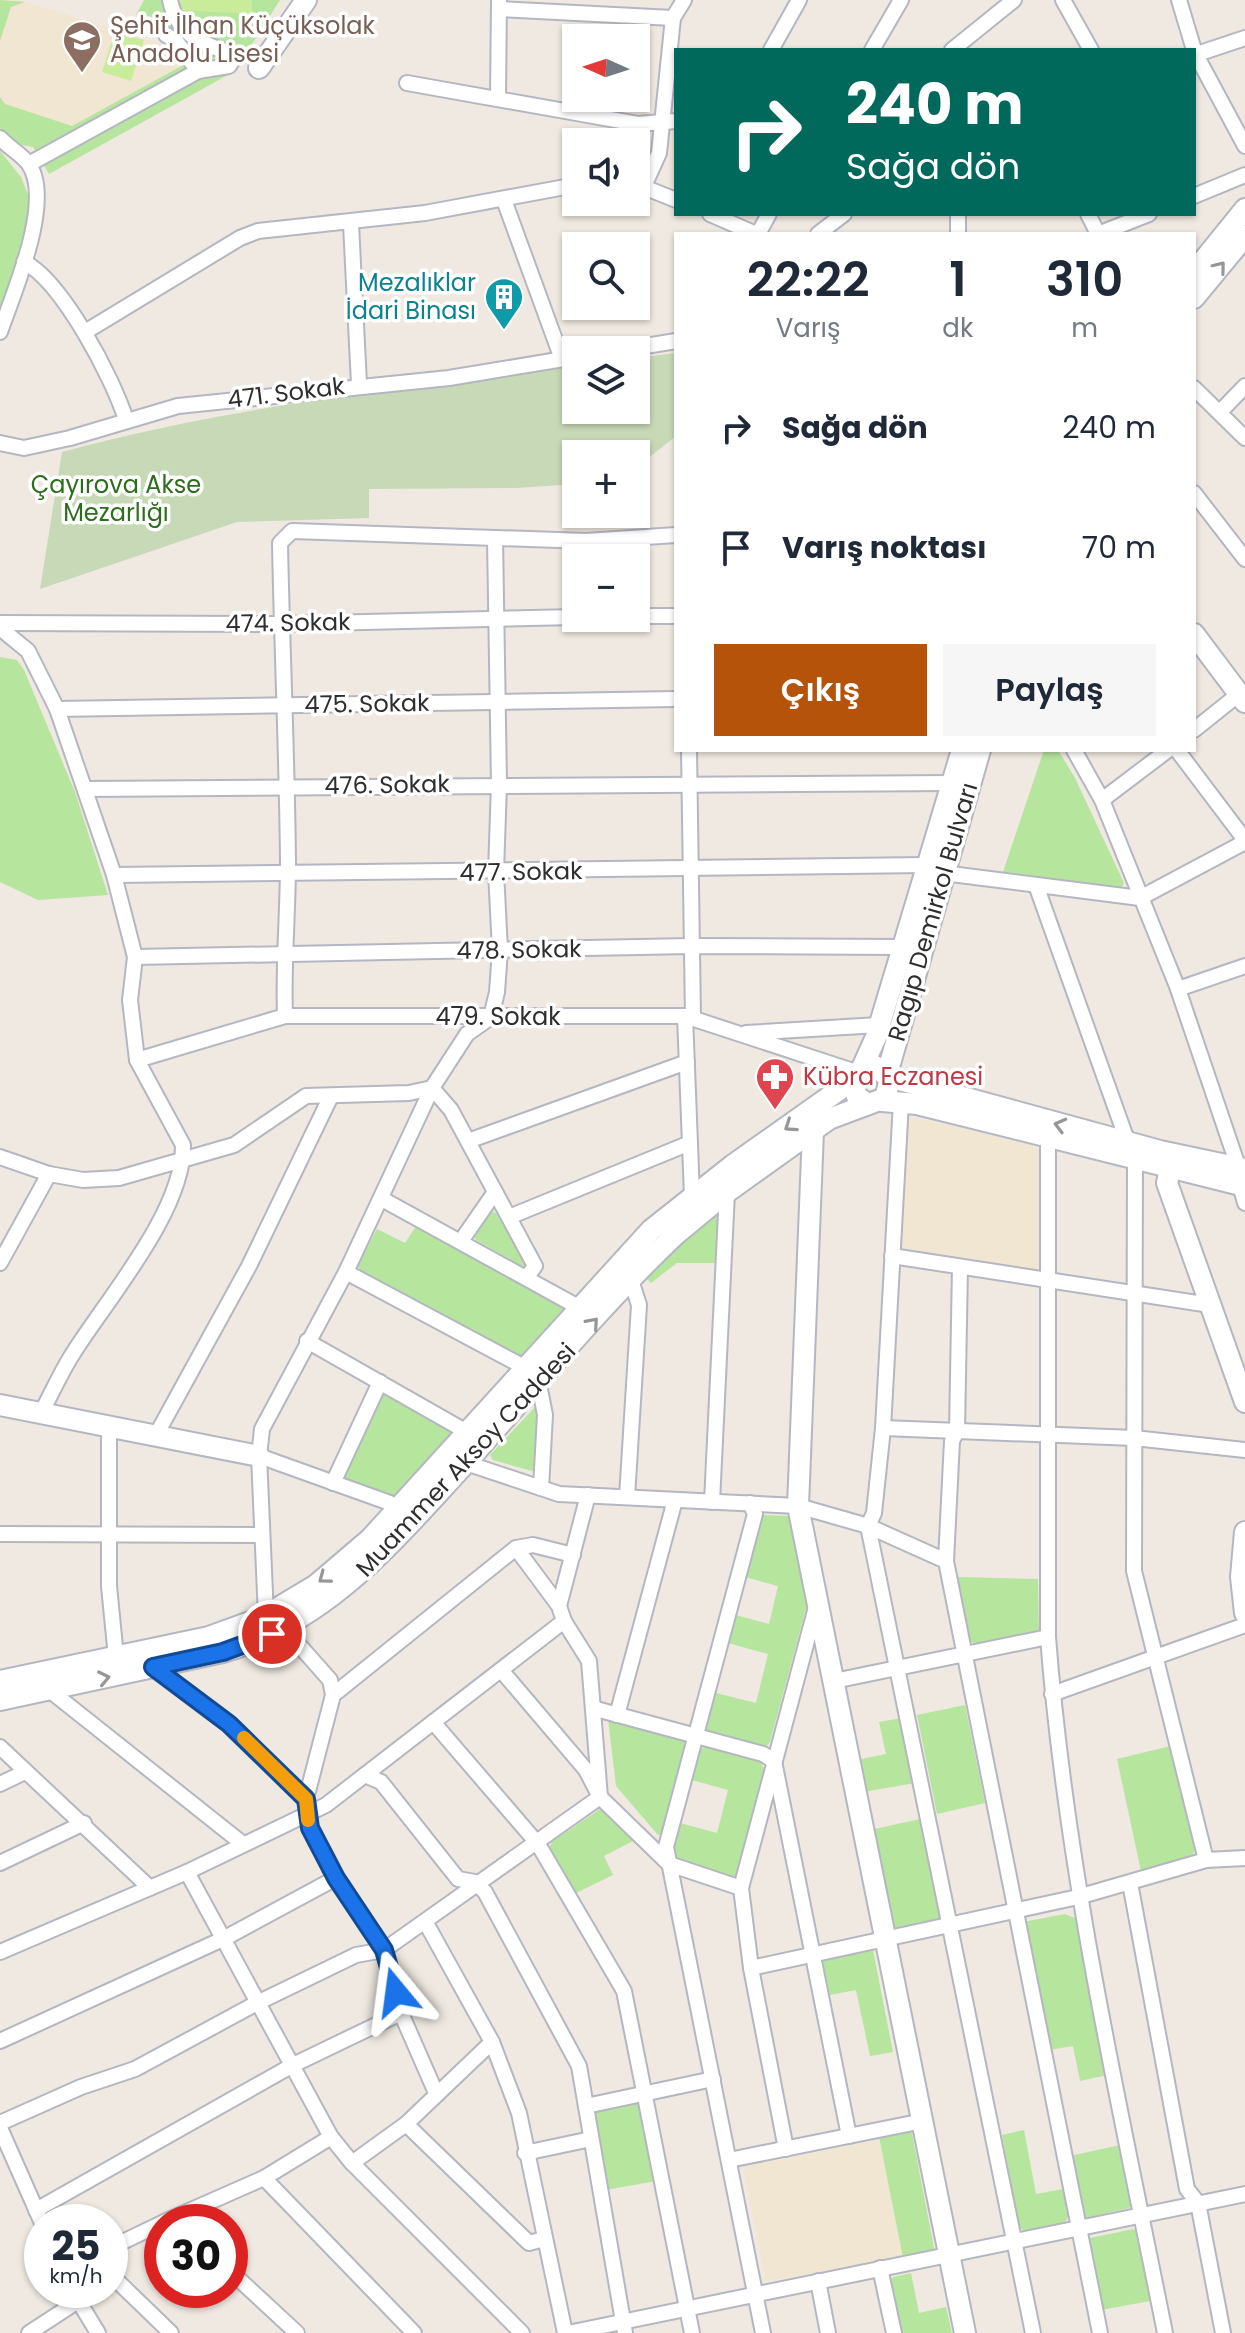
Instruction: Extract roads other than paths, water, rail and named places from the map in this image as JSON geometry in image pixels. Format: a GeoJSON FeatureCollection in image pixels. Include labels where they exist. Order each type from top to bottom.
{"type":"FeatureCollection","features":[{"type":"Feature","properties":{"kind":"main road"},"geometry":{"type":"LineString","coordinates":[[259,68],[306,0]]}},
{"type":"Feature","properties":{"kind":"main road"},"geometry":{"type":"LineString","coordinates":[[1196,270],[1243,222]]}},
{"type":"Feature","properties":{"kind":"main road"},"geometry":{"type":"LineString","coordinates":[[1196,295],[1243,222]]}},
{"type":"Feature","properties":{"kind":"main road"},"geometry":{"type":"LineString","coordinates":[[1196,637],[1242,698]]}},
{"type":"Feature","properties":{"kind":"main road","name":"Ragıp Demirkol Bulvarı"},"geometry":{"type":"LineString","coordinates":[[888,1076],[961,752]]}},
{"type":"Feature","properties":{"kind":"main road","name":"Ragıp Demirkol Bulvarı"},"geometry":{"type":"LineString","coordinates":[[857,1073],[879,1025],[902,947],[979,752]]}},
{"type":"Feature","properties":{"kind":"main road"},"geometry":{"type":"LineString","coordinates":[[0,1681],[209,1637],[266,1616],[340,1566],[467,1432],[532,1376],[580,1308],[651,1230],[857,1073],[875,1066],[888,1076],[1131,1152],[1243,1182]]}},
{"type":"Feature","properties":{"kind":"main road"},"geometry":{"type":"LineString","coordinates":[[857,1073],[857,1097],[1048,1139],[1131,1152]]}},
{"type":"Feature","properties":{"kind":"main road"},"geometry":{"type":"LineString","coordinates":[[884,1102],[889,1090],[888,1076]]}},
{"type":"Feature","properties":{"kind":"main road","name":"Muammer Aksoy Caddesi"},"geometry":{"type":"LineString","coordinates":[[0,1700],[237,1648],[283,1627],[353,1581],[466,1463],[532,1376],[675,1235],[727,1192],[839,1113],[884,1102]]}},
{"type":"Feature","properties":{"kind":"main road"},"geometry":{"type":"LineString","coordinates":[[813,1131],[798,1506],[965,2333]]}},
{"type":"Feature","properties":{"kind":"main road"},"geometry":{"type":"LineString","coordinates":[[1171,1162],[1167,1183],[1245,1402]]}},
{"type":"Feature","properties":{"kind":"main road"},"geometry":{"type":"LineString","coordinates":[[3,1412],[40,1415],[259,1456]]}},
{"type":"Feature","properties":{"kind":"main road"},"geometry":{"type":"LineString","coordinates":[[1245,1532],[1245,1613]]}},
{"type":"Feature","properties":{"kind":"street"},"geometry":{"type":"LineString","coordinates":[[29,164],[198,71],[229,66],[236,55],[196,41],[180,26],[170,0]]}},
{"type":"Feature","properties":{"kind":"street"},"geometry":{"type":"LineString","coordinates":[[650,168],[659,153],[669,121],[673,18],[684,0]]}},
{"type":"Feature","properties":{"kind":"street"},"geometry":{"type":"LineString","coordinates":[[772,48],[799,0]]}},
{"type":"Feature","properties":{"kind":"street"},"geometry":{"type":"LineString","coordinates":[[877,48],[901,0]]}},
{"type":"Feature","properties":{"kind":"street"},"geometry":{"type":"LineString","coordinates":[[954,48],[1014,0]]}},
{"type":"Feature","properties":{"kind":"street"},"geometry":{"type":"LineString","coordinates":[[1063,0],[1090,48]]}},
{"type":"Feature","properties":{"kind":"street"},"geometry":{"type":"LineString","coordinates":[[1179,0],[1193,48]]}},
{"type":"Feature","properties":{"kind":"street"},"geometry":{"type":"LineString","coordinates":[[498,96],[499,5],[673,18]]}},
{"type":"Feature","properties":{"kind":"street"},"geometry":{"type":"LineString","coordinates":[[166,35],[176,41],[198,71]]}},
{"type":"Feature","properties":{"kind":"street"},"geometry":{"type":"LineString","coordinates":[[1196,52],[1245,38]]}},
{"type":"Feature","properties":{"kind":"street"},"geometry":{"type":"LineString","coordinates":[[1196,57],[1245,146]]}},
{"type":"Feature","properties":{"kind":"street"},"geometry":{"type":"LineString","coordinates":[[407,83],[498,96],[638,124],[669,121]]}},
{"type":"Feature","properties":{"kind":"street"},"geometry":{"type":"LineString","coordinates":[[0,138],[29,164],[37,196],[24,262],[0,332]]}},
{"type":"Feature","properties":{"kind":"street"},"geometry":{"type":"LineString","coordinates":[[1196,195],[1245,175]]}},
{"type":"Feature","properties":{"kind":"street"},"geometry":{"type":"LineString","coordinates":[[85,332],[240,238],[258,231],[351,224],[562,188]]}},
{"type":"Feature","properties":{"kind":"street"},"geometry":{"type":"LineString","coordinates":[[650,189],[674,199]]}},
{"type":"Feature","properties":{"kind":"street"},"geometry":{"type":"LineString","coordinates":[[504,200],[562,341]]}},
{"type":"Feature","properties":{"kind":"street"},"geometry":{"type":"LineString","coordinates":[[715,216],[752,232]]}},
{"type":"Feature","properties":{"kind":"street"},"geometry":{"type":"LineString","coordinates":[[821,232],[841,216]]}},
{"type":"Feature","properties":{"kind":"street"},"geometry":{"type":"LineString","coordinates":[[1103,232],[1144,216]]}},
{"type":"Feature","properties":{"kind":"street"},"geometry":{"type":"LineString","coordinates":[[351,224],[359,384]]}},
{"type":"Feature","properties":{"kind":"street"},"geometry":{"type":"LineString","coordinates":[[24,262],[46,276],[85,332],[119,399],[126,420]]}},
{"type":"Feature","properties":{"kind":"street"},"geometry":{"type":"LineString","coordinates":[[650,345],[674,341]]}},
{"type":"Feature","properties":{"kind":"street","name":"471. Sokak"},"geometry":{"type":"LineString","coordinates":[[0,443],[24,448],[178,406],[359,384],[449,378],[562,359]]}},
{"type":"Feature","properties":{"kind":"street"},"geometry":{"type":"LineString","coordinates":[[1220,412],[1245,386]]}},
{"type":"Feature","properties":{"kind":"street"},"geometry":{"type":"LineString","coordinates":[[1196,390],[1245,438]]}},
{"type":"Feature","properties":{"kind":"street"},"geometry":{"type":"LineString","coordinates":[[1196,496],[1245,559]]}},
{"type":"Feature","properties":{"kind":"street"},"geometry":{"type":"LineString","coordinates":[[285,1016],[282,954],[288,874],[280,543],[292,531],[586,541],[674,535]]}},
{"type":"Feature","properties":{"kind":"street"},"geometry":{"type":"LineString","coordinates":[[436,2093],[401,2013],[384,1950],[336,1878],[307,1815],[306,1799],[333,1695],[330,1680],[283,1627],[266,1616],[259,1456],[262,1429],[346,1272],[432,1088],[467,1034],[491,1017],[497,992],[500,950],[496,872],[499,784],[495,538]]}},
{"type":"Feature","properties":{"kind":"street"},"geometry":{"type":"LineString","coordinates":[[650,616],[674,616]]}},
{"type":"Feature","properties":{"kind":"street","name":"474. Sokak"},"geometry":{"type":"LineString","coordinates":[[0,626],[282,624],[562,617]]}},
{"type":"Feature","properties":{"kind":"street"},"geometry":{"type":"LineString","coordinates":[[0,626],[28,651],[57,709],[114,875],[135,957],[130,1000],[137,1060],[183,1145],[183,1161],[159,1225],[70,1358],[40,1415]]}},
{"type":"Feature","properties":{"kind":"street"},"geometry":{"type":"LineString","coordinates":[[1196,729],[1242,698]]}},
{"type":"Feature","properties":{"kind":"street","name":"475. Sokak"},"geometry":{"type":"LineString","coordinates":[[57,709],[674,699]]}},
{"type":"Feature","properties":{"kind":"street"},"geometry":{"type":"LineString","coordinates":[[689,752],[691,946],[687,1062],[692,1196]]}},
{"type":"Feature","properties":{"kind":"street"},"geometry":{"type":"LineString","coordinates":[[1075,752],[1102,800],[1178,989],[1243,1182]]}},
{"type":"Feature","properties":{"kind":"street"},"geometry":{"type":"LineString","coordinates":[[1102,800],[1165,752]]}},
{"type":"Feature","properties":{"kind":"street"},"geometry":{"type":"LineString","coordinates":[[1140,898],[1245,841],[1178,752]]}},
{"type":"Feature","properties":{"kind":"street","name":"476. Sokak"},"geometry":{"type":"LineString","coordinates":[[85,789],[690,782],[952,783]]}},
{"type":"Feature","properties":{"kind":"street","name":"477. Sokak"},"geometry":{"type":"LineString","coordinates":[[114,875],[935,869],[1140,898]]}},
{"type":"Feature","properties":{"kind":"street"},"geometry":{"type":"LineString","coordinates":[[1036,885],[1131,1152],[1134,1571],[1206,1860]]}},
{"type":"Feature","properties":{"kind":"street","name":"478. Sokak"},"geometry":{"type":"LineString","coordinates":[[135,957],[691,946],[902,947]]}},
{"type":"Feature","properties":{"kind":"street"},"geometry":{"type":"LineString","coordinates":[[1178,989],[1245,966]]}},
{"type":"Feature","properties":{"kind":"street","name":"479. Sokak"},"geometry":{"type":"LineString","coordinates":[[137,1060],[285,1016],[689,1017],[857,1073]]}},
{"type":"Feature","properties":{"kind":"street"},"geometry":{"type":"LineString","coordinates":[[738,1034],[879,1025]]}},
{"type":"Feature","properties":{"kind":"street"},"geometry":{"type":"LineString","coordinates":[[468,1141],[687,1062]]}},
{"type":"Feature","properties":{"kind":"street"},"geometry":{"type":"LineString","coordinates":[[0,1157],[49,1174],[83,1180],[119,1178],[234,1145],[306,1096],[409,1093],[432,1088]]}},
{"type":"Feature","properties":{"kind":"street"},"geometry":{"type":"LineString","coordinates":[[432,1088],[451,1110],[535,1266],[527,1277]]}},
{"type":"Feature","properties":{"kind":"street"},"geometry":{"type":"LineString","coordinates":[[155,1437],[249,1266],[331,1096]]}},
{"type":"Feature","properties":{"kind":"street"},"geometry":{"type":"LineString","coordinates":[[884,1102],[892,1256],[883,1428],[874,1513],[868,1526],[1033,2333]]}},
{"type":"Feature","properties":{"kind":"street"},"geometry":{"type":"LineString","coordinates":[[1048,1139],[1048,1637],[1052,1694],[1078,1897],[1165,2333]]}},
{"type":"Feature","properties":{"kind":"street"},"geometry":{"type":"LineString","coordinates":[[509,1217],[690,1143]]}},
{"type":"Feature","properties":{"kind":"street"},"geometry":{"type":"LineString","coordinates":[[0,1263],[49,1174]]}},
{"type":"Feature","properties":{"kind":"street"},"geometry":{"type":"LineString","coordinates":[[461,1241],[495,1192]]}},
{"type":"Feature","properties":{"kind":"street"},"geometry":{"type":"LineString","coordinates":[[712,1502],[727,1192]]}},
{"type":"Feature","properties":{"kind":"street"},"geometry":{"type":"LineString","coordinates":[[382,1199],[580,1308]]}},
{"type":"Feature","properties":{"kind":"street"},"geometry":{"type":"LineString","coordinates":[[892,1256],[1210,1305]]}},
{"type":"Feature","properties":{"kind":"street"},"geometry":{"type":"LineString","coordinates":[[960,1267],[957,1431],[952,1441],[946,1561],[1100,2333]]}},
{"type":"Feature","properties":{"kind":"street"},"geometry":{"type":"LineString","coordinates":[[346,1272],[532,1376],[545,1415],[541,1488]]}},
{"type":"Feature","properties":{"kind":"street"},"geometry":{"type":"LineString","coordinates":[[627,1497],[639,1305],[631,1280]]}},
{"type":"Feature","properties":{"kind":"street"},"geometry":{"type":"LineString","coordinates":[[307,1341],[467,1432]]}},
{"type":"Feature","properties":{"kind":"street"},"geometry":{"type":"LineString","coordinates":[[333,1483],[380,1382]]}},
{"type":"Feature","properties":{"kind":"street"},"geometry":{"type":"LineString","coordinates":[[109,1428],[109,1586],[116,1657]]}},
{"type":"Feature","properties":{"kind":"street"},"geometry":{"type":"LineString","coordinates":[[883,1428],[1134,1438],[1245,1450]]}},
{"type":"Feature","properties":{"kind":"street"},"geometry":{"type":"LineString","coordinates":[[259,1456],[390,1503],[395,1511]]}},
{"type":"Feature","properties":{"kind":"street"},"geometry":{"type":"LineString","coordinates":[[466,1463],[559,1494],[798,1506],[868,1526],[946,1561]]}},
{"type":"Feature","properties":{"kind":"street"},"geometry":{"type":"LineString","coordinates":[[559,1606],[588,1495]]}},
{"type":"Feature","properties":{"kind":"street"},"geometry":{"type":"LineString","coordinates":[[617,1715],[675,1500]]}},
{"type":"Feature","properties":{"kind":"street"},"geometry":{"type":"LineString","coordinates":[[750,1503],[755,1514],[666,1847],[763,2333]]}},
{"type":"Feature","properties":{"kind":"street"},"geometry":{"type":"LineString","coordinates":[[0,1534],[261,1535]]}},
{"type":"Feature","properties":{"kind":"street"},"geometry":{"type":"LineString","coordinates":[[333,1695],[516,1548],[533,1545],[573,1555]]}},
{"type":"Feature","properties":{"kind":"street"},"geometry":{"type":"LineString","coordinates":[[516,1548],[559,1606],[564,1621],[589,1661],[596,1709],[600,1797]]}},
{"type":"Feature","properties":{"kind":"street"},"geometry":{"type":"LineString","coordinates":[[786,2149],[751,1968],[741,1888],[818,1599]]}},
{"type":"Feature","properties":{"kind":"street"},"geometry":{"type":"LineString","coordinates":[[0,1952],[187,1872],[326,1805],[564,1621]]}},
{"type":"Feature","properties":{"kind":"street"},"geometry":{"type":"LineString","coordinates":[[1052,1694],[1245,1625]]}},
{"type":"Feature","properties":{"kind":"street"},"geometry":{"type":"LineString","coordinates":[[834,1681],[1048,1637]]}},
{"type":"Feature","properties":{"kind":"street"},"geometry":{"type":"LineString","coordinates":[[153,1667],[229,1724],[306,1799]]}},
{"type":"Feature","properties":{"kind":"street"},"geometry":{"type":"LineString","coordinates":[[501,1670],[586,1770],[600,1797],[669,1864],[741,1888]]}},
{"type":"Feature","properties":{"kind":"street"},"geometry":{"type":"LineString","coordinates":[[48,1689],[243,1844]]}},
{"type":"Feature","properties":{"kind":"street"},"geometry":{"type":"LineString","coordinates":[[596,1709],[763,1754],[774,1761],[849,2136]]}},
{"type":"Feature","properties":{"kind":"street"},"geometry":{"type":"LineString","coordinates":[[433,1722],[538,1844],[624,1991],[692,2333]]}},
{"type":"Feature","properties":{"kind":"street"},"geometry":{"type":"LineString","coordinates":[[0,1747],[150,1888]]}},
{"type":"Feature","properties":{"kind":"street"},"geometry":{"type":"LineString","coordinates":[[0,1784],[25,1772]]}},
{"type":"Feature","properties":{"kind":"street"},"geometry":{"type":"LineString","coordinates":[[365,1775],[381,1782],[458,1879],[475,1882],[485,1892],[579,2066],[624,2327]]}},
{"type":"Feature","properties":{"kind":"street"},"geometry":{"type":"LineString","coordinates":[[33,2204],[0,2126],[81,2087],[135,2069],[257,2003],[356,1955],[384,1950],[426,1923],[475,1882],[538,1844],[600,1797]]}},
{"type":"Feature","properties":{"kind":"street"},"geometry":{"type":"LineString","coordinates":[[0,1863],[84,1823]]}},
{"type":"Feature","properties":{"kind":"street"},"geometry":{"type":"LineString","coordinates":[[751,1968],[1078,1897],[1206,1860],[1245,1858]]}},
{"type":"Feature","properties":{"kind":"street"},"geometry":{"type":"LineString","coordinates":[[187,1872],[331,2137],[352,2163],[522,2333]]}},
{"type":"Feature","properties":{"kind":"street"},"geometry":{"type":"LineString","coordinates":[[0,2041],[225,1938],[336,1878]]}},
{"type":"Feature","properties":{"kind":"street"},"geometry":{"type":"LineString","coordinates":[[1130,1883],[1187,2189],[1198,2203],[1223,2333]]}},
{"type":"Feature","properties":{"kind":"street"},"geometry":{"type":"LineString","coordinates":[[426,1923],[492,2042],[519,2113],[525,2153],[567,2333],[624,2327],[687,2308],[1245,2194]]}},
{"type":"Feature","properties":{"kind":"street"},"geometry":{"type":"LineString","coordinates":[[61,2204],[293,2065],[401,2013]]}},
{"type":"Feature","properties":{"kind":"street"},"geometry":{"type":"LineString","coordinates":[[352,2163],[406,2124],[492,2042]]}},
{"type":"Feature","properties":{"kind":"street"},"geometry":{"type":"LineString","coordinates":[[586,2106],[713,2079]]}},
{"type":"Feature","properties":{"kind":"street"},"geometry":{"type":"LineString","coordinates":[[729,2160],[923,2121]]}},
{"type":"Feature","properties":{"kind":"street"},"geometry":{"type":"LineString","coordinates":[[406,2124],[529,2243],[544,2239]]}},
{"type":"Feature","properties":{"kind":"street"},"geometry":{"type":"LineString","coordinates":[[207,2204],[264,2178],[331,2137]]}},
{"type":"Feature","properties":{"kind":"street"},"geometry":{"type":"LineString","coordinates":[[525,2153],[591,2139]]}},
{"type":"Feature","properties":{"kind":"street"},"geometry":{"type":"LineString","coordinates":[[264,2178],[414,2333]]}},
{"type":"Feature","properties":{"kind":"street"},"geometry":{"type":"LineString","coordinates":[[880,2268],[894,2333]]}},
{"type":"Feature","properties":{"kind":"street"},"geometry":{"type":"LineString","coordinates":[[818,2281],[828,2333]]}},
{"type":"Feature","properties":{"kind":"street"},"geometry":{"type":"LineString","coordinates":[[248,2288],[297,2333]]}},
{"type":"Feature","properties":{"kind":"street"},"geometry":{"type":"LineString","coordinates":[[128,2291],[171,2333]]}},
{"type":"Feature","properties":{"kind":"street"},"geometry":{"type":"LineString","coordinates":[[29,2333],[59,2308]]}},
{"type":"Feature","properties":{"kind":"street"},"geometry":{"type":"LineString","coordinates":[[83,2308],[98,2333]]}},
{"type":"Feature","properties":{"kind":"place","name":"Şehit İlhan Küçüksolak Anadolu Lisesi"},"geometry":{"type":"Point","coordinates":[82,74]}},
{"type":"Feature","properties":{"kind":"place","name":"Mezalıklar İdari Binası"},"geometry":{"type":"Point","coordinates":[504,331]}},
{"type":"Feature","properties":{"kind":"place","name":"Kübra Eczanesi"},"geometry":{"type":"Point","coordinates":[775,1111]}},
{"type":"Feature","properties":{"kind":"park label","name":"Çayırova Akse Mezarlığı"},"geometry":{"type":"Point","coordinates":[116,499]}}]}
